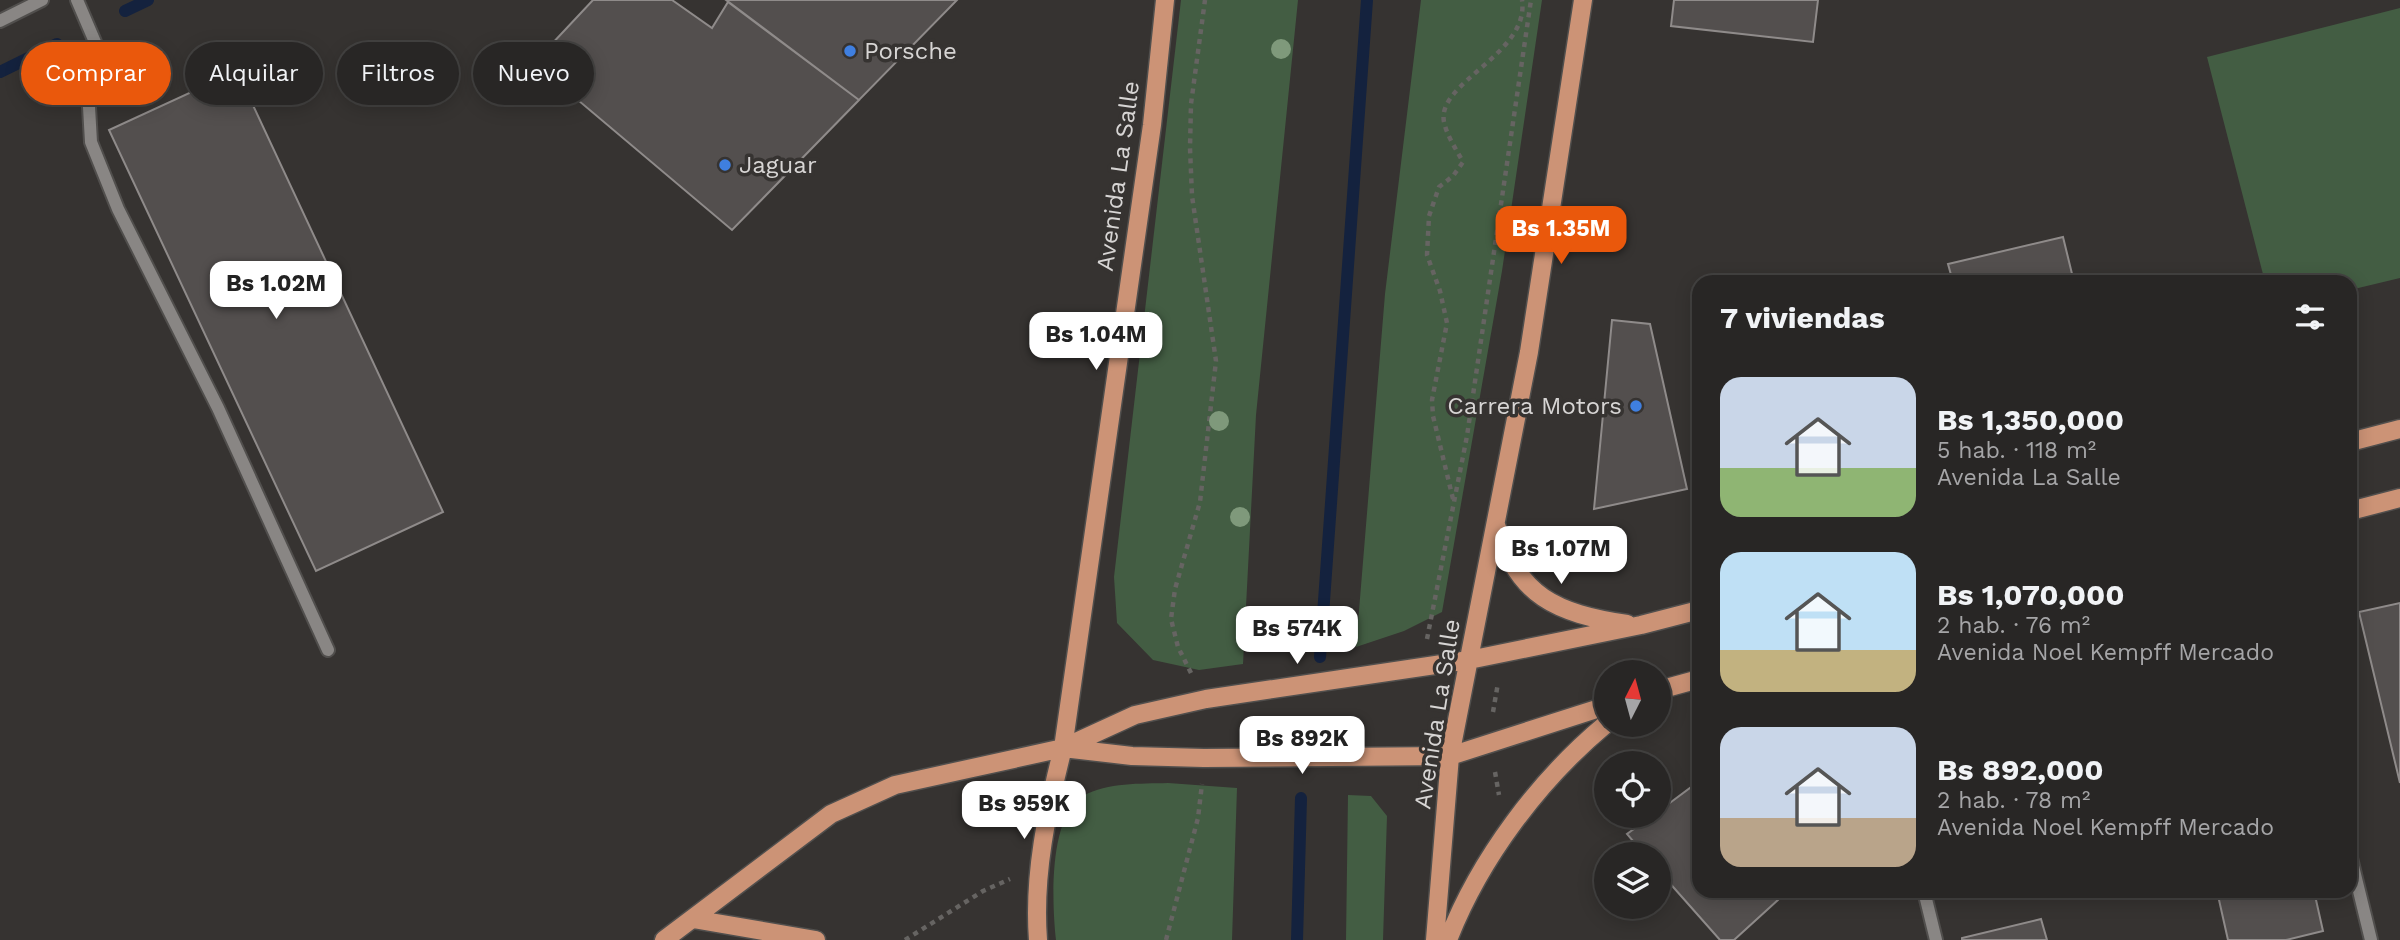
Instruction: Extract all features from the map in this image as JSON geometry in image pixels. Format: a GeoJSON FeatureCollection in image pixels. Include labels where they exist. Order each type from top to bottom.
{"type":"FeatureCollection","features":[{"type":"Feature","properties":{"kind":"main road","name":"Avenida La Salle"},"geometry":{"type":"LineString","coordinates":[[1038,940],[1038,880],[1047,813],[1063,748],[1152,125],[1165,0]]}},
{"type":"Feature","properties":{"kind":"main road","name":"Avenida La Salle"},"geometry":{"type":"LineString","coordinates":[[1435,940],[1450,755],[1528,352],[1583,0]]}},
{"type":"Feature","properties":{"kind":"main road"},"geometry":{"type":"LineString","coordinates":[[2357,440],[2400,429]]}},
{"type":"Feature","properties":{"kind":"main road"},"geometry":{"type":"LineString","coordinates":[[2357,509],[2400,498]]}},
{"type":"Feature","properties":{"kind":"main road"},"geometry":{"type":"LineString","coordinates":[[1496,524],[1508,560],[1520,579],[1550,602],[1588,618],[1641,625]]}},
{"type":"Feature","properties":{"kind":"main road"},"geometry":{"type":"LineString","coordinates":[[664,940],[831,814],[895,785],[1063,748],[1135,715],[1211,698],[1469,660],[1641,625],[1692,612]]}},
{"type":"Feature","properties":{"kind":"main road"},"geometry":{"type":"LineString","coordinates":[[1671,687],[1692,681]]}},
{"type":"Feature","properties":{"kind":"main road"},"geometry":{"type":"LineString","coordinates":[[1063,748],[1132,756],[1450,755],[1594,710]]}},
{"type":"Feature","properties":{"kind":"main road"},"geometry":{"type":"LineString","coordinates":[[1448,940],[1472,889],[1530,803],[1563,764],[1594,735]]}},
{"type":"Feature","properties":{"kind":"main road"},"geometry":{"type":"LineString","coordinates":[[693,919],[816,940]]}},
{"type":"Feature","properties":{"kind":"street"},"geometry":{"type":"LineString","coordinates":[[0,22],[42,0]]}},
{"type":"Feature","properties":{"kind":"street"},"geometry":{"type":"LineString","coordinates":[[77,0],[95,42],[96,73],[89,107],[91,142],[118,209],[218,408],[328,650]]}},
{"type":"Feature","properties":{"kind":"street"},"geometry":{"type":"LineString","coordinates":[[2357,883],[2371,940]]}},
{"type":"Feature","properties":{"kind":"street"},"geometry":{"type":"LineString","coordinates":[[1926,898],[1936,940]]}},
{"type":"Feature","properties":{"kind":"path"},"geometry":{"type":"LineString","coordinates":[[1205,0],[1191,104],[1190,148],[1192,196],[1216,361],[1200,502],[1175,589],[1171,619],[1178,647],[1211,698]]}},
{"type":"Feature","properties":{"kind":"path"},"geometry":{"type":"LineString","coordinates":[[1454,503],[1433,416],[1432,400],[1447,323],[1440,290],[1427,255],[1429,216],[1438,187],[1453,176],[1463,162],[1444,121],[1445,108],[1464,83],[1501,50],[1520,26],[1524,11],[1522,0]]}},
{"type":"Feature","properties":{"kind":"path"},"geometry":{"type":"LineString","coordinates":[[1422,668],[1454,503],[1493,271],[1531,0]]}},
{"type":"Feature","properties":{"kind":"path"},"geometry":{"type":"LineString","coordinates":[[1166,940],[1213,757]]}},
{"type":"Feature","properties":{"kind":"path"},"geometry":{"type":"LineString","coordinates":[[905,940],[983,891],[1009,879],[1038,880]]}},
{"type":"Feature","properties":{"kind":"green space"},"geometry":{"type":"Polygon","coordinates":[[[1181,0],[1298,0],[1256,415],[1243,664],[1199,670],[1153,660],[1117,623],[1114,577],[1181,0]]]}},
{"type":"Feature","properties":{"kind":"green space"},"geometry":{"type":"Polygon","coordinates":[[[1421,0],[1542,0],[1502,271],[1442,612],[1404,631],[1356,647],[1385,294],[1421,0]]]}},
{"type":"Feature","properties":{"kind":"green space"},"geometry":{"type":"Polygon","coordinates":[[[2400,8],[2400,278],[2357,288],[2357,275],[2263,275],[2207,57],[2400,8]]]}},
{"type":"Feature","properties":{"kind":"green space"},"geometry":{"type":"Polygon","coordinates":[[[1168,783],[1237,788],[1232,940],[1056,940],[1055,863],[1063,822],[1072,807],[1083,796],[1103,788],[1168,783]]]}},
{"type":"Feature","properties":{"kind":"green space"},"geometry":{"type":"Polygon","coordinates":[[[1348,795],[1371,796],[1387,816],[1383,940],[1346,940],[1348,795]]]}},
{"type":"Feature","properties":{"kind":"building","name":"Jaguar"},"geometry":{"type":"Polygon","coordinates":[[[593,0],[672,0],[712,28],[728,2],[859,100],[732,230],[584,105],[594,105],[594,42],[554,42],[593,0]]]}},
{"type":"Feature","properties":{"kind":"building","name":"Porsche"},"geometry":{"type":"Polygon","coordinates":[[[726,0],[957,0],[859,100],[726,0]]]}},
{"type":"Feature","properties":{"kind":"building"},"geometry":{"type":"Polygon","coordinates":[[[1674,0],[1818,0],[1813,42],[1671,26],[1674,0]]]}},
{"type":"Feature","properties":{"kind":"building"},"geometry":{"type":"Polygon","coordinates":[[[185,95],[185,105],[253,105],[443,512],[316,571],[109,130],[163,105],[171,105],[171,101],[185,95]]]}},
{"type":"Feature","properties":{"kind":"building"},"geometry":{"type":"Polygon","coordinates":[[[2063,237],[2072,275],[1951,275],[1948,264],[2063,237]]]}},
{"type":"Feature","properties":{"kind":"building","name":"Carrera Motors"},"geometry":{"type":"Polygon","coordinates":[[[1612,320],[1650,324],[1687,489],[1594,509],[1612,320]]]}},
{"type":"Feature","properties":{"kind":"building"},"geometry":{"type":"Polygon","coordinates":[[[2400,603],[2400,783],[2359,612],[2400,603]]]}},
{"type":"Feature","properties":{"kind":"building"},"geometry":{"type":"Polygon","coordinates":[[[1692,786],[1692,898],[1779,899],[1734,940],[1720,940],[1671,885],[1671,842],[1634,842],[1627,834],[1635,828],[1671,828],[1671,802],[1692,786]]]}},
{"type":"Feature","properties":{"kind":"building"},"geometry":{"type":"Polygon","coordinates":[[[2219,898],[2316,898],[2323,931],[2286,940],[2228,940],[2219,898]]]}},
{"type":"Feature","properties":{"kind":"building"},"geometry":{"type":"Polygon","coordinates":[[[2041,919],[2047,940],[1962,940],[1962,938],[2041,919]]]}},
{"type":"Feature","properties":{"kind":"waterway"},"geometry":{"type":"LineString","coordinates":[[125,11],[148,0]]}},
{"type":"Feature","properties":{"kind":"waterway"},"geometry":{"type":"LineString","coordinates":[[1320,657],[1367,0]]}},
{"type":"Feature","properties":{"kind":"waterway"},"geometry":{"type":"LineString","coordinates":[[0,72],[21,62]]}},
{"type":"Feature","properties":{"kind":"waterway"},"geometry":{"type":"LineString","coordinates":[[1297,940],[1301,798]]}},
{"type":"Feature","properties":{"kind":"place","name":"Porsche"},"geometry":{"type":"Point","coordinates":[850,51]}},
{"type":"Feature","properties":{"kind":"place","name":"Jaguar"},"geometry":{"type":"Point","coordinates":[725,165]}},
{"type":"Feature","properties":{"kind":"place","name":"Carrera Motors"},"geometry":{"type":"Point","coordinates":[1636,406]}}]}
